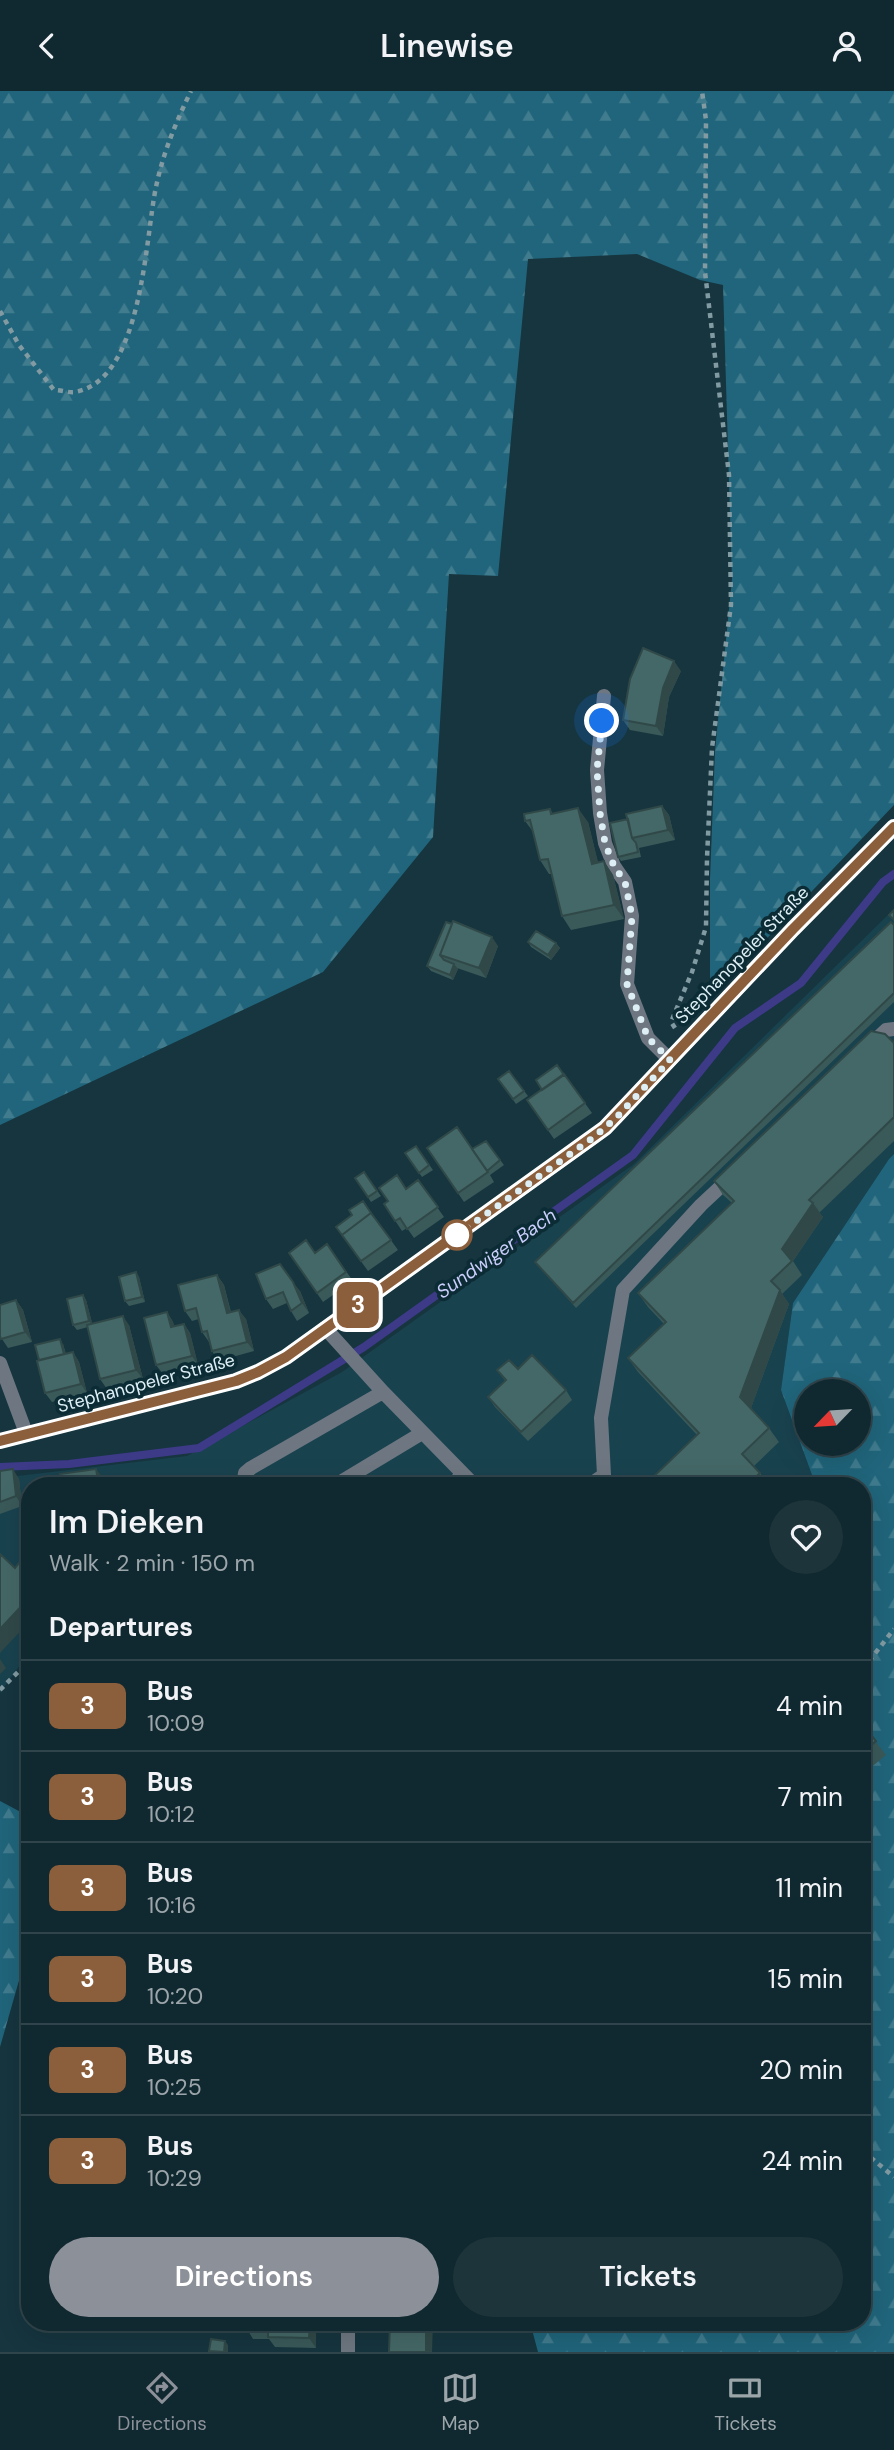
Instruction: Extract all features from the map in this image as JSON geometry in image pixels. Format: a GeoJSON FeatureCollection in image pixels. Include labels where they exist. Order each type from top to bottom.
{"type":"FeatureCollection","features":[{"type":"Feature","properties":{"kind":"street"},"geometry":{"type":"LineString","coordinates":[[604,696],[597,770],[600,813],[605,843],[614,866],[625,882],[632,916],[627,984],[648,1038],[670,1060]]}},
{"type":"Feature","properties":{"kind":"street","name":"Stephanopeler Straße"},"geometry":{"type":"LineString","coordinates":[[0,1441],[236,1381],[274,1364],[594,1137],[616,1118],[793,929],[894,827]]}},
{"type":"Feature","properties":{"kind":"street"},"geometry":{"type":"LineString","coordinates":[[856,1058],[886,1030],[894,1029]]}},
{"type":"Feature","properties":{"kind":"street"},"geometry":{"type":"LineString","coordinates":[[601,1477],[604,1475],[601,1418],[623,1290],[701,1205],[740,1168]]}},
{"type":"Feature","properties":{"kind":"street"},"geometry":{"type":"LineString","coordinates":[[326,1328],[359,1367],[465,1477]]}},
{"type":"Feature","properties":{"kind":"street"},"geometry":{"type":"LineString","coordinates":[[0,1363],[26,1433]]}},
{"type":"Feature","properties":{"kind":"street"},"geometry":{"type":"LineString","coordinates":[[244,1477],[251,1468],[383,1392]]}},
{"type":"Feature","properties":{"kind":"street"},"geometry":{"type":"LineString","coordinates":[[349,1477],[422,1433]]}},
{"type":"Feature","properties":{"kind":"street"},"geometry":{"type":"LineString","coordinates":[[348,2331],[348,2352]]}},
{"type":"Feature","properties":{"kind":"path"},"geometry":{"type":"LineString","coordinates":[[0,311],[19,345],[54,390],[74,392],[105,375],[120,354],[137,303],[149,244],[156,187],[172,132],[191,91]]}},
{"type":"Feature","properties":{"kind":"path"},"geometry":{"type":"LineString","coordinates":[[686,1042],[671,1022],[692,972],[706,927],[706,858],[712,748],[731,605],[729,475],[705,272],[706,120],[702,91]]}},
{"type":"Feature","properties":{"kind":"path"},"geometry":{"type":"LineString","coordinates":[[871,1659],[894,1629]]}},
{"type":"Feature","properties":{"kind":"path"},"geometry":{"type":"LineString","coordinates":[[0,1690],[21,1670]]}},
{"type":"Feature","properties":{"kind":"path"},"geometry":{"type":"LineString","coordinates":[[871,2158],[894,2177]]}},
{"type":"Feature","properties":{"kind":"shaded area"},"geometry":{"type":"Polygon","coordinates":[[[894,909],[894,1154],[793,1303],[781,1390],[794,1426],[794,1456],[805,1456],[813,1477],[21,1477],[21,1664],[0,1693],[0,1478],[187,1456],[342,1372],[634,1164],[894,909]]]}},
{"type":"Feature","properties":{"kind":"green space"},"geometry":{"type":"Polygon","coordinates":[[[0,91],[894,91],[894,805],[710,998],[710,879],[715,751],[732,579],[723,285],[700,280],[637,254],[528,259],[498,576],[449,574],[433,837],[323,972],[0,1125],[0,91]]]}},
{"type":"Feature","properties":{"kind":"green space"},"geometry":{"type":"Polygon","coordinates":[[[894,1154],[894,2352],[538,2352],[532,2331],[871,2331],[871,1477],[813,1477],[805,1456],[872,1456],[872,1379],[794,1379],[794,1426],[781,1390],[793,1303],[894,1154]]]}},
{"type":"Feature","properties":{"kind":"green space"},"geometry":{"type":"Polygon","coordinates":[[[0,1801],[21,1812],[21,1974],[0,2047],[0,1801]]]}},
{"type":"Feature","properties":{"kind":"building"},"geometry":{"type":"Polygon","coordinates":[[[643,648],[674,661],[663,688],[656,726],[623,720],[630,679],[643,648]]]}},
{"type":"Feature","properties":{"kind":"building"},"geometry":{"type":"Polygon","coordinates":[[[662,806],[668,830],[632,838],[626,814],[662,806]]]}},
{"type":"Feature","properties":{"kind":"building"},"geometry":{"type":"Polygon","coordinates":[[[578,808],[592,864],[604,861],[614,905],[562,916],[548,859],[540,860],[530,820],[525,821],[524,814],[550,809],[551,814],[578,808]]]}},
{"type":"Feature","properties":{"kind":"building"},"geometry":{"type":"Polygon","coordinates":[[[628,819],[638,852],[618,857],[610,823],[628,819]]]}},
{"type":"Feature","properties":{"kind":"building"},"geometry":{"type":"Polygon","coordinates":[[[453,921],[492,937],[479,968],[440,955],[453,921]]]}},
{"type":"Feature","properties":{"kind":"building"},"geometry":{"type":"Polygon","coordinates":[[[446,922],[452,924],[440,955],[454,964],[450,975],[427,966],[446,922]]]}},
{"type":"Feature","properties":{"kind":"building"},"geometry":{"type":"Polygon","coordinates":[[[891,922],[894,925],[894,993],[573,1303],[535,1262],[891,922]]]}},
{"type":"Feature","properties":{"kind":"building"},"geometry":{"type":"Polygon","coordinates":[[[536,931],[556,943],[548,955],[528,942],[536,931]]]}},
{"type":"Feature","properties":{"kind":"building"},"geometry":{"type":"Polygon","coordinates":[[[871,1031],[885,1034],[894,1043],[894,1117],[809,1200],[813,1203],[782,1249],[792,1261],[771,1281],[780,1290],[740,1397],[769,1428],[742,1454],[760,1473],[756,1477],[653,1477],[699,1433],[628,1358],[666,1322],[638,1293],[734,1201],[714,1181],[871,1031]]]}},
{"type":"Feature","properties":{"kind":"building"},"geometry":{"type":"Polygon","coordinates":[[[557,1065],[564,1075],[542,1090],[536,1080],[557,1065]]]}},
{"type":"Feature","properties":{"kind":"building"},"geometry":{"type":"Polygon","coordinates":[[[509,1071],[524,1091],[513,1099],[498,1079],[509,1071]]]}},
{"type":"Feature","properties":{"kind":"building"},"geometry":{"type":"Polygon","coordinates":[[[564,1074],[585,1103],[548,1130],[527,1100],[564,1074]]]}},
{"type":"Feature","properties":{"kind":"building"},"geometry":{"type":"Polygon","coordinates":[[[457,1127],[488,1172],[458,1193],[427,1148],[457,1127]]]}},
{"type":"Feature","properties":{"kind":"building"},"geometry":{"type":"Polygon","coordinates":[[[486,1141],[500,1160],[487,1171],[472,1149],[486,1141]]]}},
{"type":"Feature","properties":{"kind":"building"},"geometry":{"type":"Polygon","coordinates":[[[416,1146],[429,1165],[419,1173],[405,1153],[416,1146]]]}},
{"type":"Feature","properties":{"kind":"building"},"geometry":{"type":"Polygon","coordinates":[[[364,1172],[377,1191],[368,1197],[355,1178],[364,1172]]]}},
{"type":"Feature","properties":{"kind":"building"},"geometry":{"type":"Polygon","coordinates":[[[397,1175],[406,1189],[418,1180],[438,1207],[407,1229],[400,1218],[395,1221],[384,1204],[388,1201],[379,1188],[397,1175]]]}},
{"type":"Feature","properties":{"kind":"building"},"geometry":{"type":"Polygon","coordinates":[[[363,1201],[371,1213],[342,1235],[336,1227],[352,1215],[349,1210],[363,1201]]]}},
{"type":"Feature","properties":{"kind":"building"},"geometry":{"type":"Polygon","coordinates":[[[371,1213],[391,1240],[361,1261],[342,1235],[371,1213]]]}},
{"type":"Feature","properties":{"kind":"building"},"geometry":{"type":"Polygon","coordinates":[[[306,1240],[315,1253],[327,1244],[346,1272],[317,1293],[289,1253],[306,1240]]]}},
{"type":"Feature","properties":{"kind":"building"},"geometry":{"type":"Polygon","coordinates":[[[280,1264],[293,1282],[302,1303],[291,1311],[283,1292],[266,1299],[256,1274],[280,1264]]]}},
{"type":"Feature","properties":{"kind":"building"},"geometry":{"type":"Polygon","coordinates":[[[136,1272],[142,1297],[125,1301],[119,1277],[136,1272]]]}},
{"type":"Feature","properties":{"kind":"building"},"geometry":{"type":"Polygon","coordinates":[[[217,1275],[227,1313],[239,1310],[247,1342],[212,1351],[207,1331],[202,1332],[196,1308],[185,1311],[178,1285],[217,1275]]]}},
{"type":"Feature","properties":{"kind":"building"},"geometry":{"type":"Polygon","coordinates":[[[83,1295],[89,1321],[73,1325],[67,1299],[83,1295]]]}},
{"type":"Feature","properties":{"kind":"building"},"geometry":{"type":"Polygon","coordinates":[[[16,1300],[25,1332],[1,1339],[0,1305],[16,1300]]]}},
{"type":"Feature","properties":{"kind":"building"},"geometry":{"type":"Polygon","coordinates":[[[167,1312],[171,1327],[184,1324],[192,1356],[156,1365],[144,1318],[167,1312]]]}},
{"type":"Feature","properties":{"kind":"building"},"geometry":{"type":"Polygon","coordinates":[[[123,1316],[136,1370],[100,1379],[87,1325],[123,1316]]]}},
{"type":"Feature","properties":{"kind":"building"},"geometry":{"type":"Polygon","coordinates":[[[60,1339],[64,1354],[39,1360],[35,1345],[60,1339]]]}},
{"type":"Feature","properties":{"kind":"building"},"geometry":{"type":"Polygon","coordinates":[[[73,1352],[81,1384],[45,1393],[37,1361],[73,1352]]]}},
{"type":"Feature","properties":{"kind":"building"},"geometry":{"type":"Polygon","coordinates":[[[532,1355],[566,1390],[521,1432],[488,1397],[506,1380],[497,1370],[509,1360],[518,1369],[532,1355]]]}},
{"type":"Feature","properties":{"kind":"building"},"geometry":{"type":"Polygon","coordinates":[[[13,1469],[16,1496],[0,1502],[0,1471],[13,1469]]]}},
{"type":"Feature","properties":{"kind":"building"},"geometry":{"type":"Polygon","coordinates":[[[96,1469],[97,1477],[60,1477],[60,1474],[96,1469]]]}},
{"type":"Feature","properties":{"kind":"building"},"geometry":{"type":"Polygon","coordinates":[[[0,1554],[15,1568],[19,1563],[21,1565],[21,1607],[0,1629],[0,1554]]]}},
{"type":"Feature","properties":{"kind":"building"},"geometry":{"type":"Polygon","coordinates":[[[268,2331],[309,2331],[309,2338],[268,2337],[268,2331]]]}},
{"type":"Feature","properties":{"kind":"building"},"geometry":{"type":"Polygon","coordinates":[[[390,2331],[426,2331],[426,2352],[389,2352],[390,2331]]]}},
{"type":"Feature","properties":{"kind":"building"},"geometry":{"type":"Polygon","coordinates":[[[211,2339],[225,2341],[224,2352],[209,2351],[211,2339]]]}},
{"type":"Feature","properties":{"kind":"waterway","name":"Sundwiger Bach"},"geometry":{"type":"LineString","coordinates":[[0,1467],[69,1464],[199,1448],[364,1347],[633,1155],[735,1028],[801,983],[883,882],[894,874]]}},
{"type":"Feature","properties":{"kind":"bus line","name":"3"},"geometry":{"type":"LineString","coordinates":[[0,1441],[236,1381],[286,1357],[605,1128],[793,929],[894,827]]}},
{"type":"Feature","properties":{"kind":"route"},"geometry":{"type":"LineString","coordinates":[[457,1235],[594,1137],[616,1118],[670,1060],[648,1038],[627,984],[632,916],[625,882],[614,866],[605,843],[600,813],[597,770],[602,721]]}}]}
